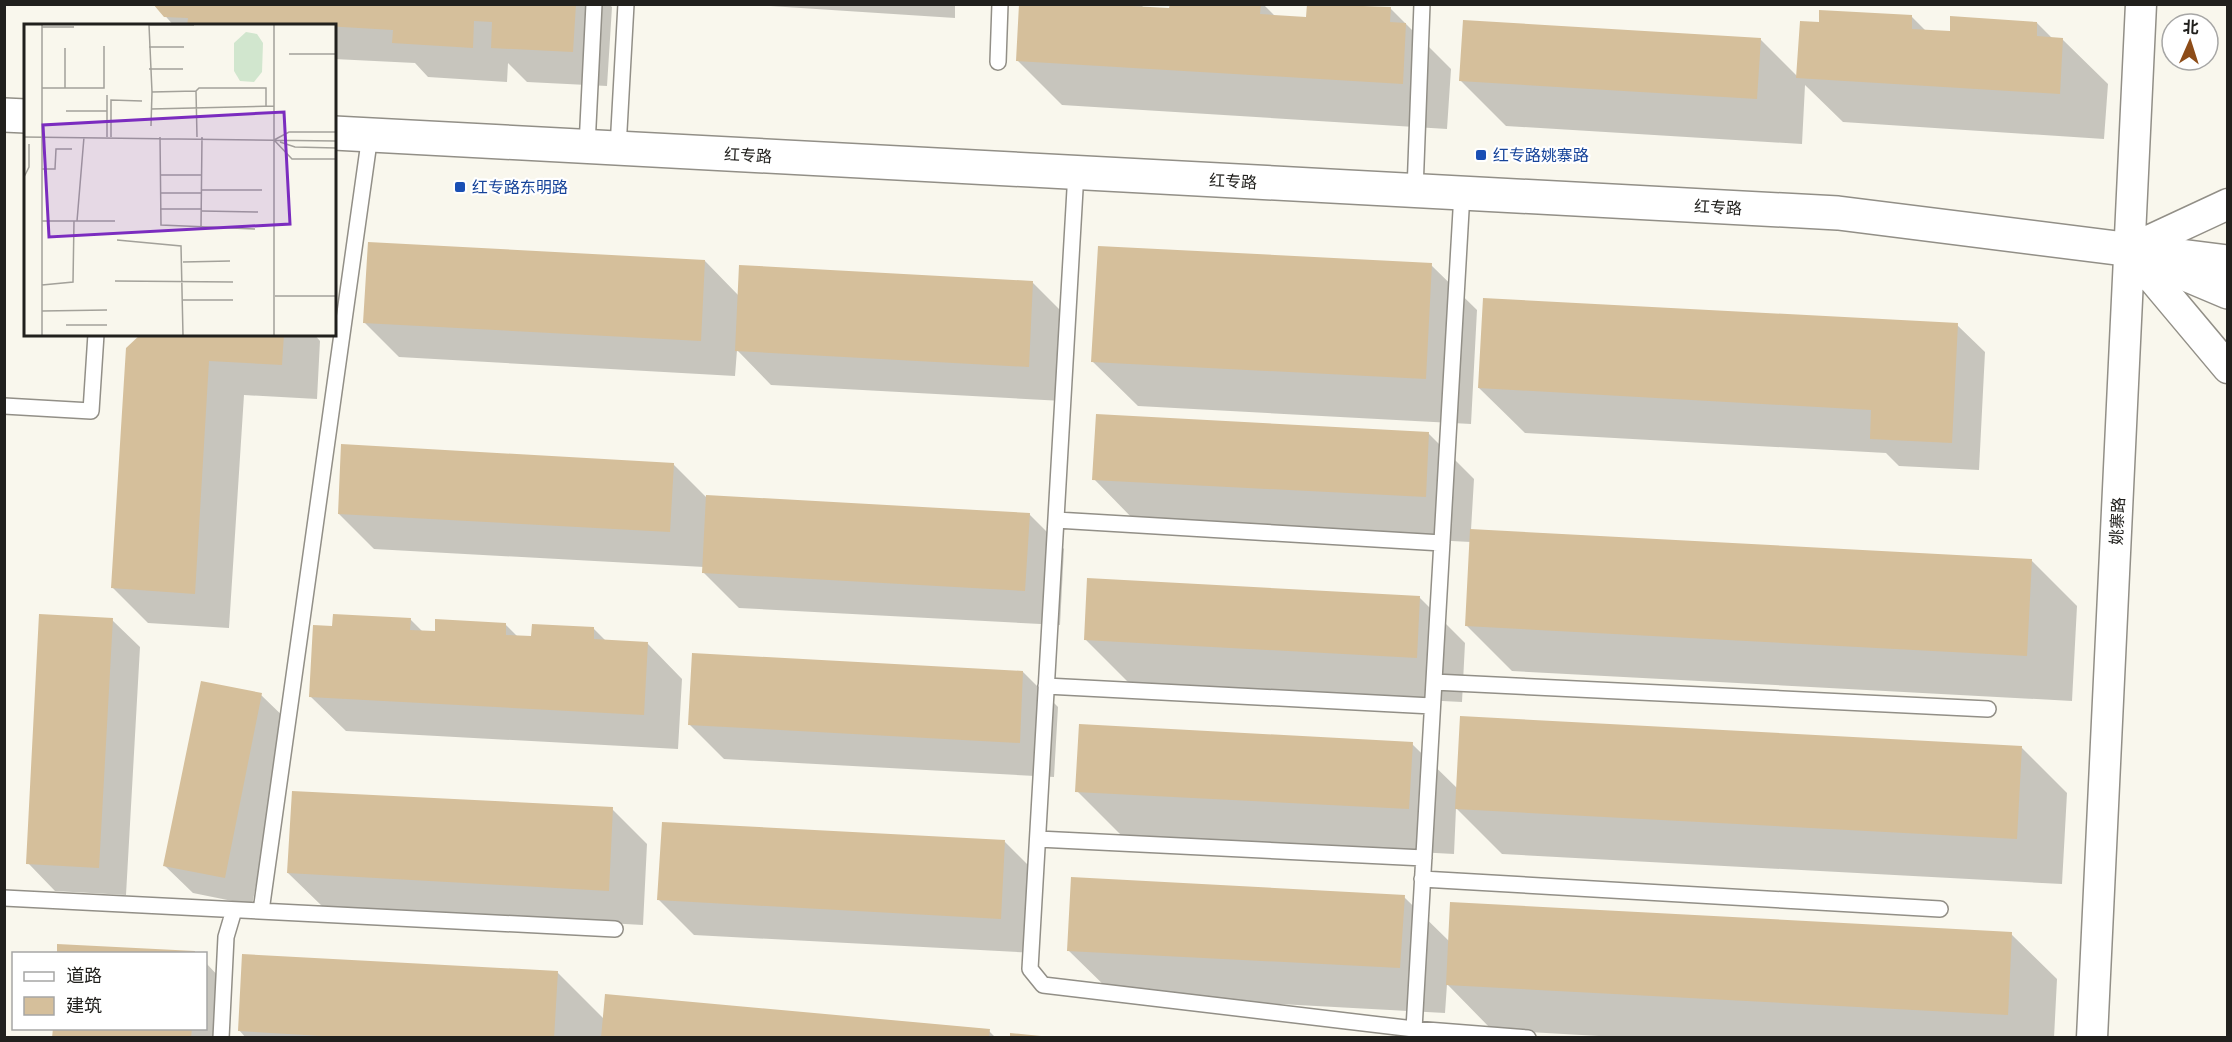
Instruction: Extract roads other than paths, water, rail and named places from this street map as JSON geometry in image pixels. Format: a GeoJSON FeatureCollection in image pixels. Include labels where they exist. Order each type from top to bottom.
{"type":"FeatureCollection","features":[{"type":"Feature","properties":{"kind":"street","name":"姚寨路"},"geometry":{"type":"LineString","coordinates":[[2092,1038],[2141,4]]}},
{"type":"Feature","properties":{"kind":"street"},"geometry":{"type":"LineString","coordinates":[[4,115],[24,116]]}},
{"type":"Feature","properties":{"kind":"street","name":"红专路"},"geometry":{"type":"LineString","coordinates":[[336,133],[1838,213],[2228,262]]}},
{"type":"Feature","properties":{"kind":"street"},"geometry":{"type":"LineString","coordinates":[[2228,204],[2129,250],[2228,368]]}},
{"type":"Feature","properties":{"kind":"street","name":"红专路"},"geometry":{"type":"LineString","coordinates":[[2129,250],[2228,292]]}},
{"type":"Feature","properties":{"kind":"lane"},"geometry":{"type":"LineString","coordinates":[[594,4],[602,147]]}},
{"type":"Feature","properties":{"kind":"lane"},"geometry":{"type":"LineString","coordinates":[[602,147],[626,4]]}},
{"type":"Feature","properties":{"kind":"lane"},"geometry":{"type":"LineString","coordinates":[[998,62],[1000,4]]}},
{"type":"Feature","properties":{"kind":"lane"},"geometry":{"type":"LineString","coordinates":[[1415,191],[1422,4]]}},
{"type":"Feature","properties":{"kind":"lane"},"geometry":{"type":"LineString","coordinates":[[261,911],[370,135]]}},
{"type":"Feature","properties":{"kind":"lane"},"geometry":{"type":"LineString","coordinates":[[1077,172],[1030,969],[1043,985],[1414,1029],[1528,1038]]}},
{"type":"Feature","properties":{"kind":"lane"},"geometry":{"type":"LineString","coordinates":[[1414,1029],[1462,193]]}},
{"type":"Feature","properties":{"kind":"lane"},"geometry":{"type":"LineString","coordinates":[[4,406],[91,411],[96,336]]}},
{"type":"Feature","properties":{"kind":"lane"},"geometry":{"type":"LineString","coordinates":[[1056,520],[1442,543]]}},
{"type":"Feature","properties":{"kind":"lane"},"geometry":{"type":"LineString","coordinates":[[1434,682],[1988,709]]}},
{"type":"Feature","properties":{"kind":"lane"},"geometry":{"type":"LineString","coordinates":[[1046,686],[1432,706]]}},
{"type":"Feature","properties":{"kind":"lane"},"geometry":{"type":"LineString","coordinates":[[1038,839],[1424,858]]}},
{"type":"Feature","properties":{"kind":"lane"},"geometry":{"type":"LineString","coordinates":[[1422,879],[1940,909]]}},
{"type":"Feature","properties":{"kind":"lane"},"geometry":{"type":"LineString","coordinates":[[4,897],[615,930]]}},
{"type":"Feature","properties":{"kind":"lane"},"geometry":{"type":"LineString","coordinates":[[221,1038],[226,937],[234,910]]}},
{"type":"Feature","properties":{"kind":"place","name":"红专路姚寨路"},"geometry":{"type":"Point","coordinates":[1481,155]}},
{"type":"Feature","properties":{"kind":"place","name":"红专路东明路"},"geometry":{"type":"Point","coordinates":[460,187]}}]}
